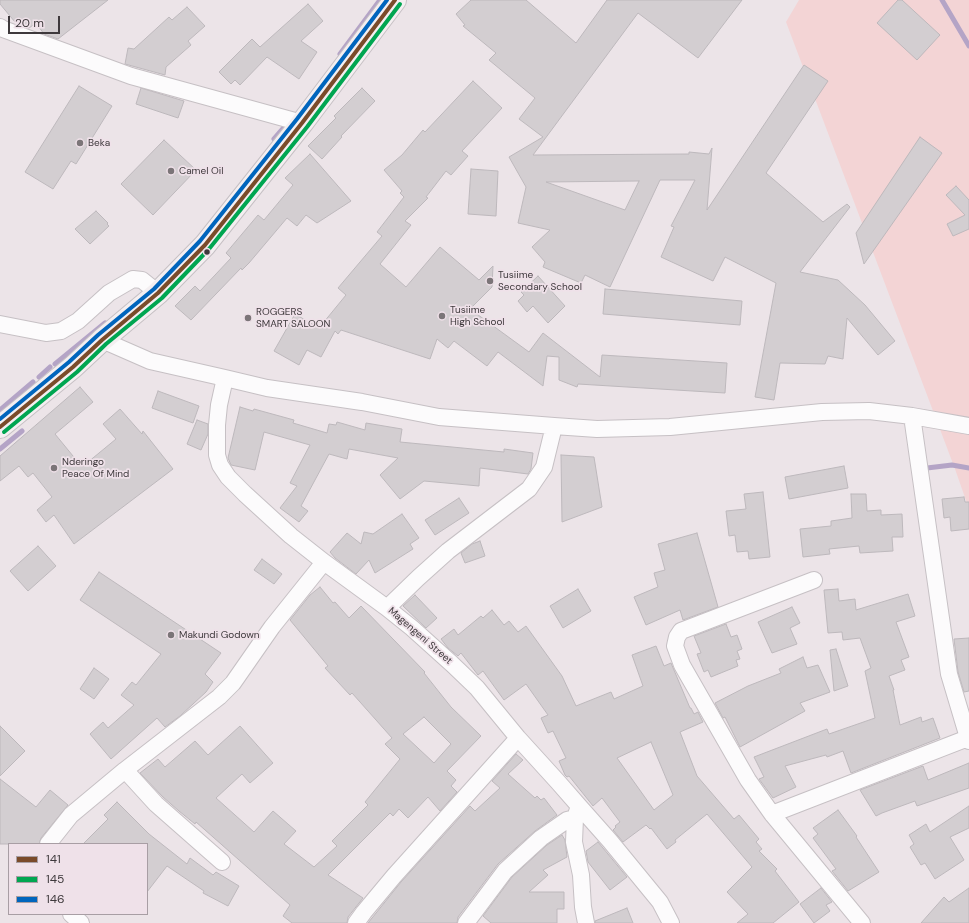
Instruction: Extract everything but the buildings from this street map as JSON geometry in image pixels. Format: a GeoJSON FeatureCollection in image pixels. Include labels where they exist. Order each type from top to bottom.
{"type":"FeatureCollection","features":[{"type":"Feature","properties":{"kind":"main road"},"geometry":{"type":"LineString","coordinates":[[0,427],[73,367],[102,340],[158,293],[205,246],[302,123],[395,0]]}},
{"type":"Feature","properties":{"kind":"street"},"geometry":{"type":"LineString","coordinates":[[0,27],[131,76],[302,123]]}},
{"type":"Feature","properties":{"kind":"street"},"geometry":{"type":"LineString","coordinates":[[0,324],[46,333],[61,331],[78,321],[109,293],[133,279],[142,280],[158,293]]}},
{"type":"Feature","properties":{"kind":"street"},"geometry":{"type":"LineString","coordinates":[[102,340],[150,361],[266,388],[362,402],[439,417],[597,428],[670,427],[822,412],[869,411],[912,416],[969,426]]}},
{"type":"Feature","properties":{"kind":"street","name":"Magengeni Street"},"geometry":{"type":"LineString","coordinates":[[225,378],[217,425],[217,455],[220,466],[228,477],[286,532],[412,628],[477,688],[577,812],[610,841],[660,902],[671,923]]}},
{"type":"Feature","properties":{"kind":"street"},"geometry":{"type":"LineString","coordinates":[[772,814],[968,740],[949,674],[912,416]]}},
{"type":"Feature","properties":{"kind":"street"},"geometry":{"type":"LineString","coordinates":[[387,608],[448,551],[529,489],[544,467],[554,426]]}},
{"type":"Feature","properties":{"kind":"street"},"geometry":{"type":"LineString","coordinates":[[49,843],[71,815],[125,770],[218,697],[233,683],[272,627],[324,562]]}},
{"type":"Feature","properties":{"kind":"street"},"geometry":{"type":"LineString","coordinates":[[814,580],[682,631],[677,637],[675,646],[682,665],[748,780],[772,814],[862,923]]}},
{"type":"Feature","properties":{"kind":"street"},"geometry":{"type":"LineString","coordinates":[[356,923],[394,876],[518,738]]}},
{"type":"Feature","properties":{"kind":"street"},"geometry":{"type":"LineString","coordinates":[[125,770],[156,804],[222,862]]}},
{"type":"Feature","properties":{"kind":"street"},"geometry":{"type":"LineString","coordinates":[[466,923],[505,871],[541,838],[577,812]]}},
{"type":"Feature","properties":{"kind":"street"},"geometry":{"type":"LineString","coordinates":[[577,812],[574,842],[581,875],[583,907],[586,923]]}},
{"type":"Feature","properties":{"kind":"street"},"geometry":{"type":"LineString","coordinates":[[72,915],[81,923]]}},
{"type":"Feature","properties":{"kind":"shaded area"},"geometry":{"type":"Polygon","coordinates":[[[799,0],[969,0],[969,509],[786,22],[799,0]]]}},
{"type":"Feature","properties":{"kind":"waterway"},"geometry":{"type":"LineString","coordinates":[[340,54],[380,0]]}},
{"type":"Feature","properties":{"kind":"waterway"},"geometry":{"type":"LineString","coordinates":[[942,0],[969,46]]}},
{"type":"Feature","properties":{"kind":"waterway"},"geometry":{"type":"LineString","coordinates":[[274,139],[287,124]]}},
{"type":"Feature","properties":{"kind":"waterway"},"geometry":{"type":"LineString","coordinates":[[55,364],[105,323]]}},
{"type":"Feature","properties":{"kind":"waterway"},"geometry":{"type":"LineString","coordinates":[[39,377],[50,367]]}},
{"type":"Feature","properties":{"kind":"waterway"},"geometry":{"type":"LineString","coordinates":[[0,410],[33,382]]}},
{"type":"Feature","properties":{"kind":"waterway"},"geometry":{"type":"LineString","coordinates":[[0,449],[22,431]]}},
{"type":"Feature","properties":{"kind":"waterway"},"geometry":{"type":"LineString","coordinates":[[927,468],[952,465],[969,468]]}},
{"type":"Feature","properties":{"kind":"transit line","name":"146"},"geometry":{"type":"LineString","coordinates":[[0,419],[154,289],[200,241],[297,119],[387,0]]}},
{"type":"Feature","properties":{"kind":"transit line","name":"141"},"geometry":{"type":"LineString","coordinates":[[0,427],[73,367],[102,340],[158,293],[205,245],[302,123],[395,0]]}},
{"type":"Feature","properties":{"kind":"transit line","name":"145"},"geometry":{"type":"LineString","coordinates":[[4,432],[77,372],[106,344],[162,298],[209,249],[307,127],[400,4]]}},
{"type":"Feature","properties":{"kind":"place","name":"Beka"},"geometry":{"type":"Point","coordinates":[80,143]}},
{"type":"Feature","properties":{"kind":"place","name":"Camel Oil"},"geometry":{"type":"Point","coordinates":[171,171]}},
{"type":"Feature","properties":{"kind":"place","name":"Tusiime Secondary School"},"geometry":{"type":"Point","coordinates":[490,281]}},
{"type":"Feature","properties":{"kind":"place","name":"Tusiime High School"},"geometry":{"type":"Point","coordinates":[442,316]}},
{"type":"Feature","properties":{"kind":"place","name":"ROGGERS SMART SALOON"},"geometry":{"type":"Point","coordinates":[248,318]}},
{"type":"Feature","properties":{"kind":"place","name":"Nderingo Peace Of Mind"},"geometry":{"type":"Point","coordinates":[54,468]}},
{"type":"Feature","properties":{"kind":"place","name":"Makundi Godown"},"geometry":{"type":"Point","coordinates":[171,635]}}]}
